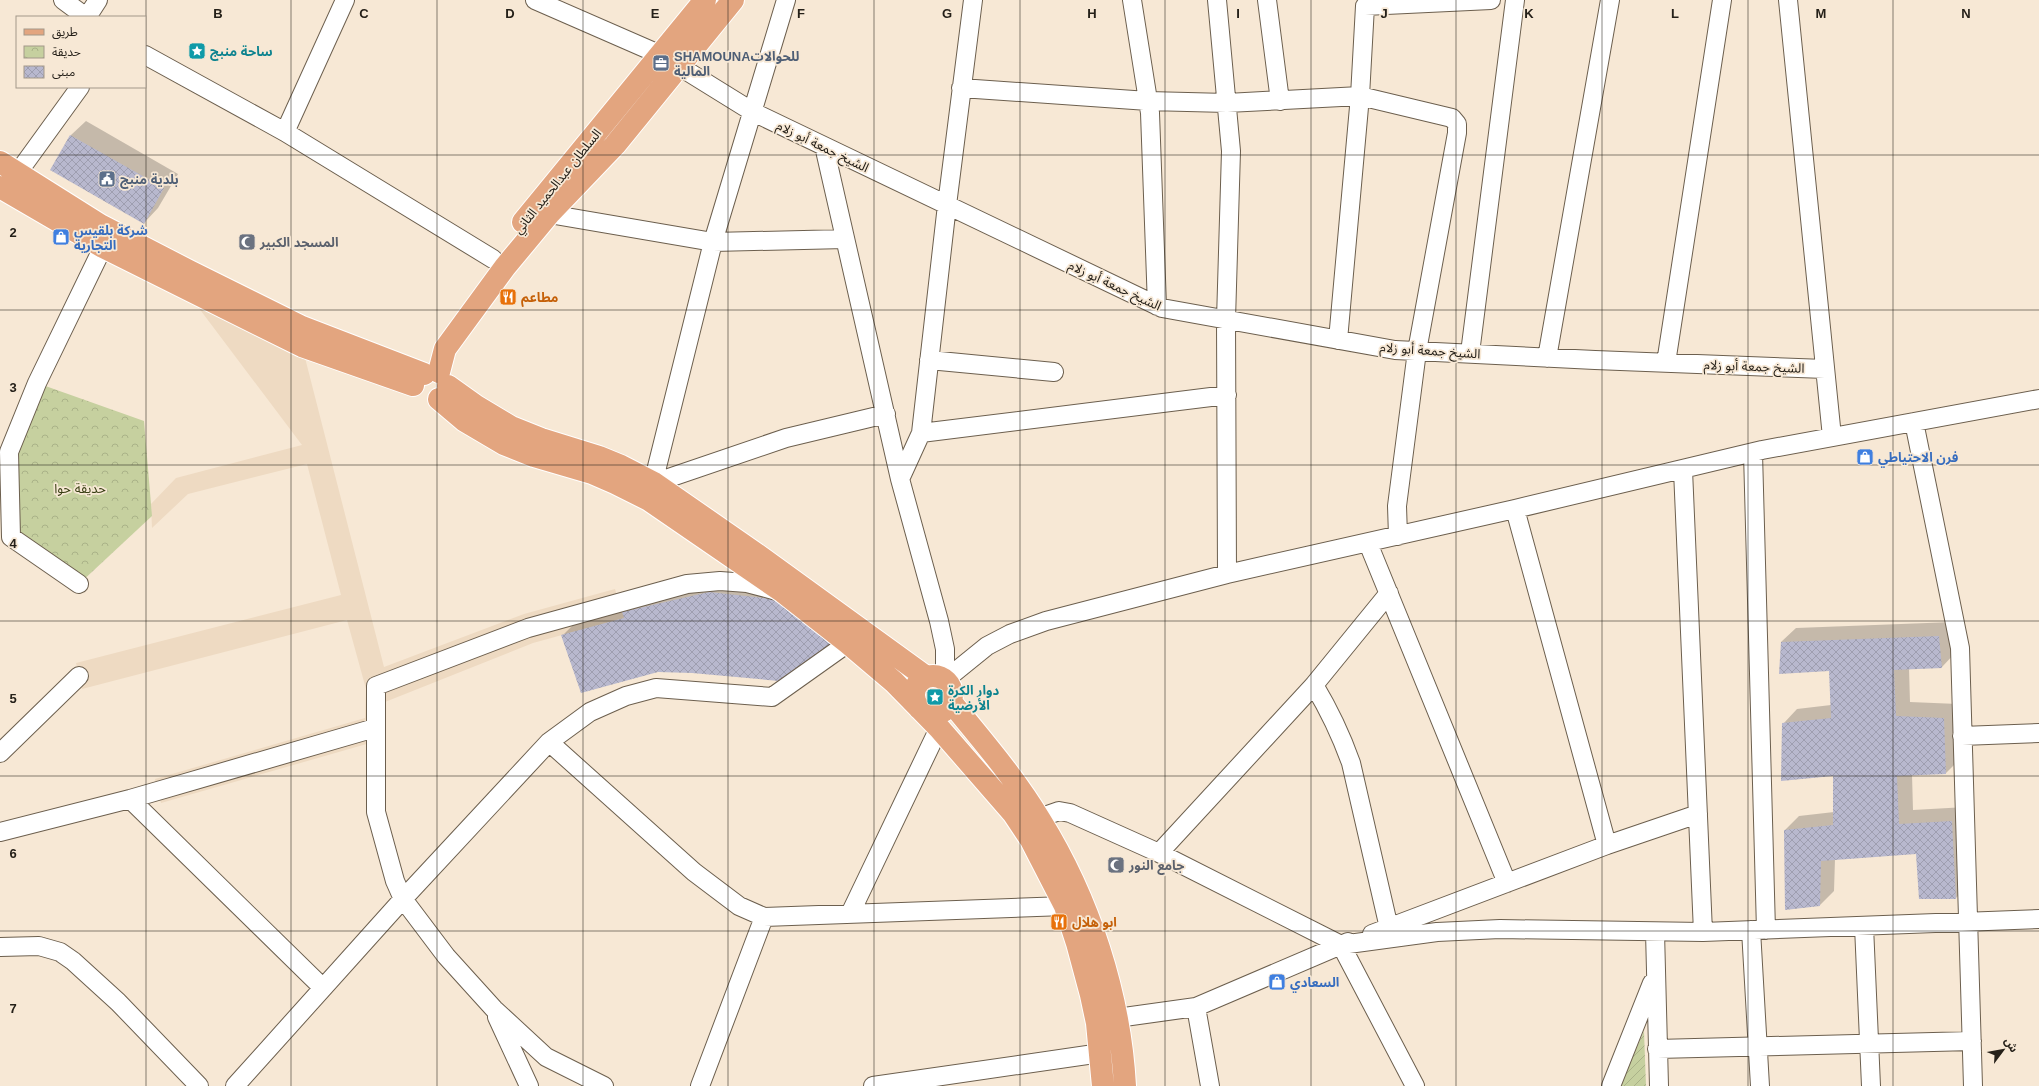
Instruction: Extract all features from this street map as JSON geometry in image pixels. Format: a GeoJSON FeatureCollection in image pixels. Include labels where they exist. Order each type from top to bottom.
{"type":"FeatureCollection","features":[{"type":"Feature","properties":{"kind":"main road","name":"السلطان عبدالحميد الثاني"},"geometry":{"type":"LineString","coordinates":[[432,382],[435,343],[493,259],[705,0]]}},
{"type":"Feature","properties":{"kind":"main road"},"geometry":{"type":"LineString","coordinates":[[432,382],[445,349],[505,267],[549,214],[615,145],[732,0]]}},
{"type":"Feature","properties":{"kind":"main road"},"geometry":{"type":"LineString","coordinates":[[6,185],[103,246],[302,346],[432,382]]}},
{"type":"Feature","properties":{"kind":"main road"},"geometry":{"type":"LineString","coordinates":[[6,185],[100,225],[189,271],[302,326],[432,382],[465,421],[504,444],[534,456],[592,473],[615,483],[651,492],[762,558],[935,678],[952,690],[951,702],[948,708],[937,714],[931,714],[920,708],[914,697],[914,691],[917,685],[935,678]]}},
{"type":"Feature","properties":{"kind":"main road"},"geometry":{"type":"LineString","coordinates":[[651,492],[783,592],[848,643],[894,682],[939,728],[1013,813],[1031,840],[1065,906],[1091,994],[1100,1053],[1103,1086]]}},
{"type":"Feature","properties":{"kind":"main road"},"geometry":{"type":"LineString","coordinates":[[951,702],[991,751],[1039,818],[1054,842],[1082,903],[1095,937],[1117,1018],[1123,1049],[1124,1086]]}},
{"type":"Feature","properties":{"kind":"street"},"geometry":{"type":"LineString","coordinates":[[63,0],[85,16]]}},
{"type":"Feature","properties":{"kind":"street"},"geometry":{"type":"LineString","coordinates":[[87,16],[98,0]]}},
{"type":"Feature","properties":{"kind":"street"},"geometry":{"type":"LineString","coordinates":[[285,132],[345,0]]}},
{"type":"Feature","properties":{"kind":"street","name":"الشيخ جمعة أبو زلام"},"geometry":{"type":"LineString","coordinates":[[535,0],[661,55],[753,112],[1162,308],[1395,350],[1547,358],[1825,369]]}},
{"type":"Feature","properties":{"kind":"street"},"geometry":{"type":"LineString","coordinates":[[651,492],[712,242],[786,0]]}},
{"type":"Feature","properties":{"kind":"street"},"geometry":{"type":"LineString","coordinates":[[900,479],[921,433],[961,88],[973,0]]}},
{"type":"Feature","properties":{"kind":"street"},"geometry":{"type":"LineString","coordinates":[[1132,0],[1150,113],[1157,306]]}},
{"type":"Feature","properties":{"kind":"street"},"geometry":{"type":"LineString","coordinates":[[1217,0],[1231,151],[1226,320],[1227,574]]}},
{"type":"Feature","properties":{"kind":"street"},"geometry":{"type":"LineString","coordinates":[[1267,0],[1280,101]]}},
{"type":"Feature","properties":{"kind":"street"},"geometry":{"type":"LineString","coordinates":[[1338,340],[1360,96],[1365,3],[1491,0]]}},
{"type":"Feature","properties":{"kind":"street"},"geometry":{"type":"LineString","coordinates":[[1470,354],[1515,0]]}},
{"type":"Feature","properties":{"kind":"street"},"geometry":{"type":"LineString","coordinates":[[1547,358],[1610,0]]}},
{"type":"Feature","properties":{"kind":"street"},"geometry":{"type":"LineString","coordinates":[[1666,363],[1722,0]]}},
{"type":"Feature","properties":{"kind":"street"},"geometry":{"type":"LineString","coordinates":[[1788,0],[1832,437]]}},
{"type":"Feature","properties":{"kind":"street"},"geometry":{"type":"LineString","coordinates":[[146,55],[285,132],[493,259]]}},
{"type":"Feature","properties":{"kind":"street"},"geometry":{"type":"LineString","coordinates":[[6,185],[79,88]]}},
{"type":"Feature","properties":{"kind":"street"},"geometry":{"type":"LineString","coordinates":[[961,88],[1148,101],[1227,104],[1360,96],[1452,118],[1457,124],[1457,133],[1417,351],[1397,506],[1398,536]]}},
{"type":"Feature","properties":{"kind":"street"},"geometry":{"type":"LineString","coordinates":[[824,146],[900,479],[939,621],[945,649],[935,678]]}},
{"type":"Feature","properties":{"kind":"street"},"geometry":{"type":"LineString","coordinates":[[549,214],[712,242],[845,239]]}},
{"type":"Feature","properties":{"kind":"street"},"geometry":{"type":"LineString","coordinates":[[79,584],[6,538],[4,453],[103,246]]}},
{"type":"Feature","properties":{"kind":"street"},"geometry":{"type":"LineString","coordinates":[[929,360],[1054,372]]}},
{"type":"Feature","properties":{"kind":"street"},"geometry":{"type":"LineString","coordinates":[[921,433],[1227,395]]}},
{"type":"Feature","properties":{"kind":"street"},"geometry":{"type":"LineString","coordinates":[[935,678],[987,646],[1010,634],[1046,621],[1227,574],[1684,470],[1753,452],[2039,399]]}},
{"type":"Feature","properties":{"kind":"street"},"geometry":{"type":"LineString","coordinates":[[651,492],[786,438],[886,414]]}},
{"type":"Feature","properties":{"kind":"street"},"geometry":{"type":"LineString","coordinates":[[1914,422],[1960,648],[1973,1086]]}},
{"type":"Feature","properties":{"kind":"street"},"geometry":{"type":"LineString","coordinates":[[1753,452],[1759,930],[1758,1047],[1760,1086]]}},
{"type":"Feature","properties":{"kind":"street"},"geometry":{"type":"LineString","coordinates":[[1684,470],[1703,932]]}},
{"type":"Feature","properties":{"kind":"street"},"geometry":{"type":"LineString","coordinates":[[1515,509],[1607,845]]}},
{"type":"Feature","properties":{"kind":"street"},"geometry":{"type":"LineString","coordinates":[[1368,543],[1507,883]]}},
{"type":"Feature","properties":{"kind":"street"},"geometry":{"type":"LineString","coordinates":[[604,1086],[546,1057],[494,1009],[446,956],[403,899],[395,881],[376,812],[376,686],[528,628],[687,584],[720,581],[747,583],[783,592]]}},
{"type":"Feature","properties":{"kind":"street"},"geometry":{"type":"LineString","coordinates":[[1159,853],[1314,685],[1389,593]]}},
{"type":"Feature","properties":{"kind":"street"},"geometry":{"type":"LineString","coordinates":[[236,1086],[403,899],[549,742],[590,712],[626,696],[656,688],[772,697],[848,643]]}},
{"type":"Feature","properties":{"kind":"street"},"geometry":{"type":"LineString","coordinates":[[0,753],[79,676]]}},
{"type":"Feature","properties":{"kind":"street"},"geometry":{"type":"LineString","coordinates":[[1314,685],[1331,712],[1342,737],[1350,763],[1389,928]]}},
{"type":"Feature","properties":{"kind":"street"},"geometry":{"type":"LineString","coordinates":[[0,832],[130,799],[375,728]]}},
{"type":"Feature","properties":{"kind":"street"},"geometry":{"type":"LineString","coordinates":[[850,914],[939,728]]}},
{"type":"Feature","properties":{"kind":"street"},"geometry":{"type":"LineString","coordinates":[[1962,736],[2039,733]]}},
{"type":"Feature","properties":{"kind":"street"},"geometry":{"type":"LineString","coordinates":[[549,742],[694,872],[739,906],[764,918],[1065,906]]}},
{"type":"Feature","properties":{"kind":"street"},"geometry":{"type":"LineString","coordinates":[[130,799],[323,988]]}},
{"type":"Feature","properties":{"kind":"street"},"geometry":{"type":"LineString","coordinates":[[1039,818],[1054,812],[1065,811],[1159,853],[1341,945],[1437,932],[1500,929],[1703,932],[2039,919]]}},
{"type":"Feature","properties":{"kind":"street"},"geometry":{"type":"LineString","coordinates":[[1117,1018],[1196,1007],[1341,945],[1607,845],[1698,814]]}},
{"type":"Feature","properties":{"kind":"street"},"geometry":{"type":"LineString","coordinates":[[700,1086],[764,918]]}},
{"type":"Feature","properties":{"kind":"street"},"geometry":{"type":"LineString","coordinates":[[1864,926],[1871,1086]]}},
{"type":"Feature","properties":{"kind":"street"},"geometry":{"type":"LineString","coordinates":[[1655,932],[1659,1086]]}},
{"type":"Feature","properties":{"kind":"street"},"geometry":{"type":"LineString","coordinates":[[1341,945],[1415,1086]]}},
{"type":"Feature","properties":{"kind":"street"},"geometry":{"type":"LineString","coordinates":[[0,947],[39,946],[50,948],[73,961],[118,1002],[199,1086]]}},
{"type":"Feature","properties":{"kind":"street"},"geometry":{"type":"LineString","coordinates":[[1611,1086],[1655,977]]}},
{"type":"Feature","properties":{"kind":"street"},"geometry":{"type":"LineString","coordinates":[[1196,1007],[1210,1086]]}},
{"type":"Feature","properties":{"kind":"street"},"geometry":{"type":"LineString","coordinates":[[494,1009],[529,1086]]}},
{"type":"Feature","properties":{"kind":"street"},"geometry":{"type":"LineString","coordinates":[[1658,1049],[1972,1041]]}},
{"type":"Feature","properties":{"kind":"street"},"geometry":{"type":"LineString","coordinates":[[873,1086],[966,1080],[1100,1053]]}},
{"type":"Feature","properties":{"kind":"shaded area"},"geometry":{"type":"Polygon","coordinates":[[[183,287],[302,346],[384,667],[524,614],[615,589],[624,618],[533,643],[385,702],[384,739],[161,803],[155,779],[365,718],[366,689],[347,620],[82,689],[76,663],[341,595],[307,464],[188,494],[152,528],[151,504],[176,478],[302,445],[183,287]]]}},
{"type":"Feature","properties":{"kind":"green space","name":"حديقة حوا"},"geometry":{"type":"Polygon","coordinates":[[[37,383],[144,421],[152,516],[79,584],[11,537],[9,452],[37,383]]]}},
{"type":"Feature","properties":{"kind":"green space"},"geometry":{"type":"Polygon","coordinates":[[[1644,1031],[1646,1086],[1620,1086],[1644,1031]]]}},
{"type":"Feature","properties":{"kind":"building","name":"بلدية منبج"},"geometry":{"type":"Polygon","coordinates":[[[70,135],[164,188],[144,224],[50,170],[70,135]]]}},
{"type":"Feature","properties":{"kind":"building"},"geometry":{"type":"Polygon","coordinates":[[[709,592],[774,599],[834,643],[779,681],[692,673],[658,672],[581,693],[561,635],[624,618],[622,612],[709,592]]]}},
{"type":"Feature","properties":{"kind":"building"},"geometry":{"type":"Polygon","coordinates":[[[1939,636],[1942,668],[1894,670],[1896,716],[1944,718],[1946,774],[1897,776],[1899,824],[1952,821],[1956,899],[1919,899],[1916,854],[1821,861],[1820,906],[1785,910],[1784,830],[1833,825],[1833,776],[1781,781],[1782,723],[1831,718],[1829,671],[1779,674],[1781,642],[1939,636]]]}},
{"type":"Feature","properties":{"kind":"place","name":"ساحة منبج"},"geometry":{"type":"Point","coordinates":[197,51]}},
{"type":"Feature","properties":{"kind":"place","name":"SHAMOUNAللحوالات المالية"},"geometry":{"type":"Point","coordinates":[661,63]}},
{"type":"Feature","properties":{"kind":"place","name":"بلدية منبج"},"geometry":{"type":"Point","coordinates":[107,179]}},
{"type":"Feature","properties":{"kind":"place","name":"شركة بلقيس التجارية"},"geometry":{"type":"Point","coordinates":[61,237]}},
{"type":"Feature","properties":{"kind":"place","name":"المسجد الكبير"},"geometry":{"type":"Point","coordinates":[247,242]}},
{"type":"Feature","properties":{"kind":"place","name":"مطاعم"},"geometry":{"type":"Point","coordinates":[508,297]}},
{"type":"Feature","properties":{"kind":"place","name":"فرن الاحتياطي"},"geometry":{"type":"Point","coordinates":[1865,457]}},
{"type":"Feature","properties":{"kind":"place","name":"دوار الكرة الأرضية"},"geometry":{"type":"Point","coordinates":[935,697]}},
{"type":"Feature","properties":{"kind":"place","name":"جامع النور"},"geometry":{"type":"Point","coordinates":[1116,865]}},
{"type":"Feature","properties":{"kind":"place","name":"ابو هلال"},"geometry":{"type":"Point","coordinates":[1059,922]}},
{"type":"Feature","properties":{"kind":"place","name":"السعادي"},"geometry":{"type":"Point","coordinates":[1277,982]}}]}
